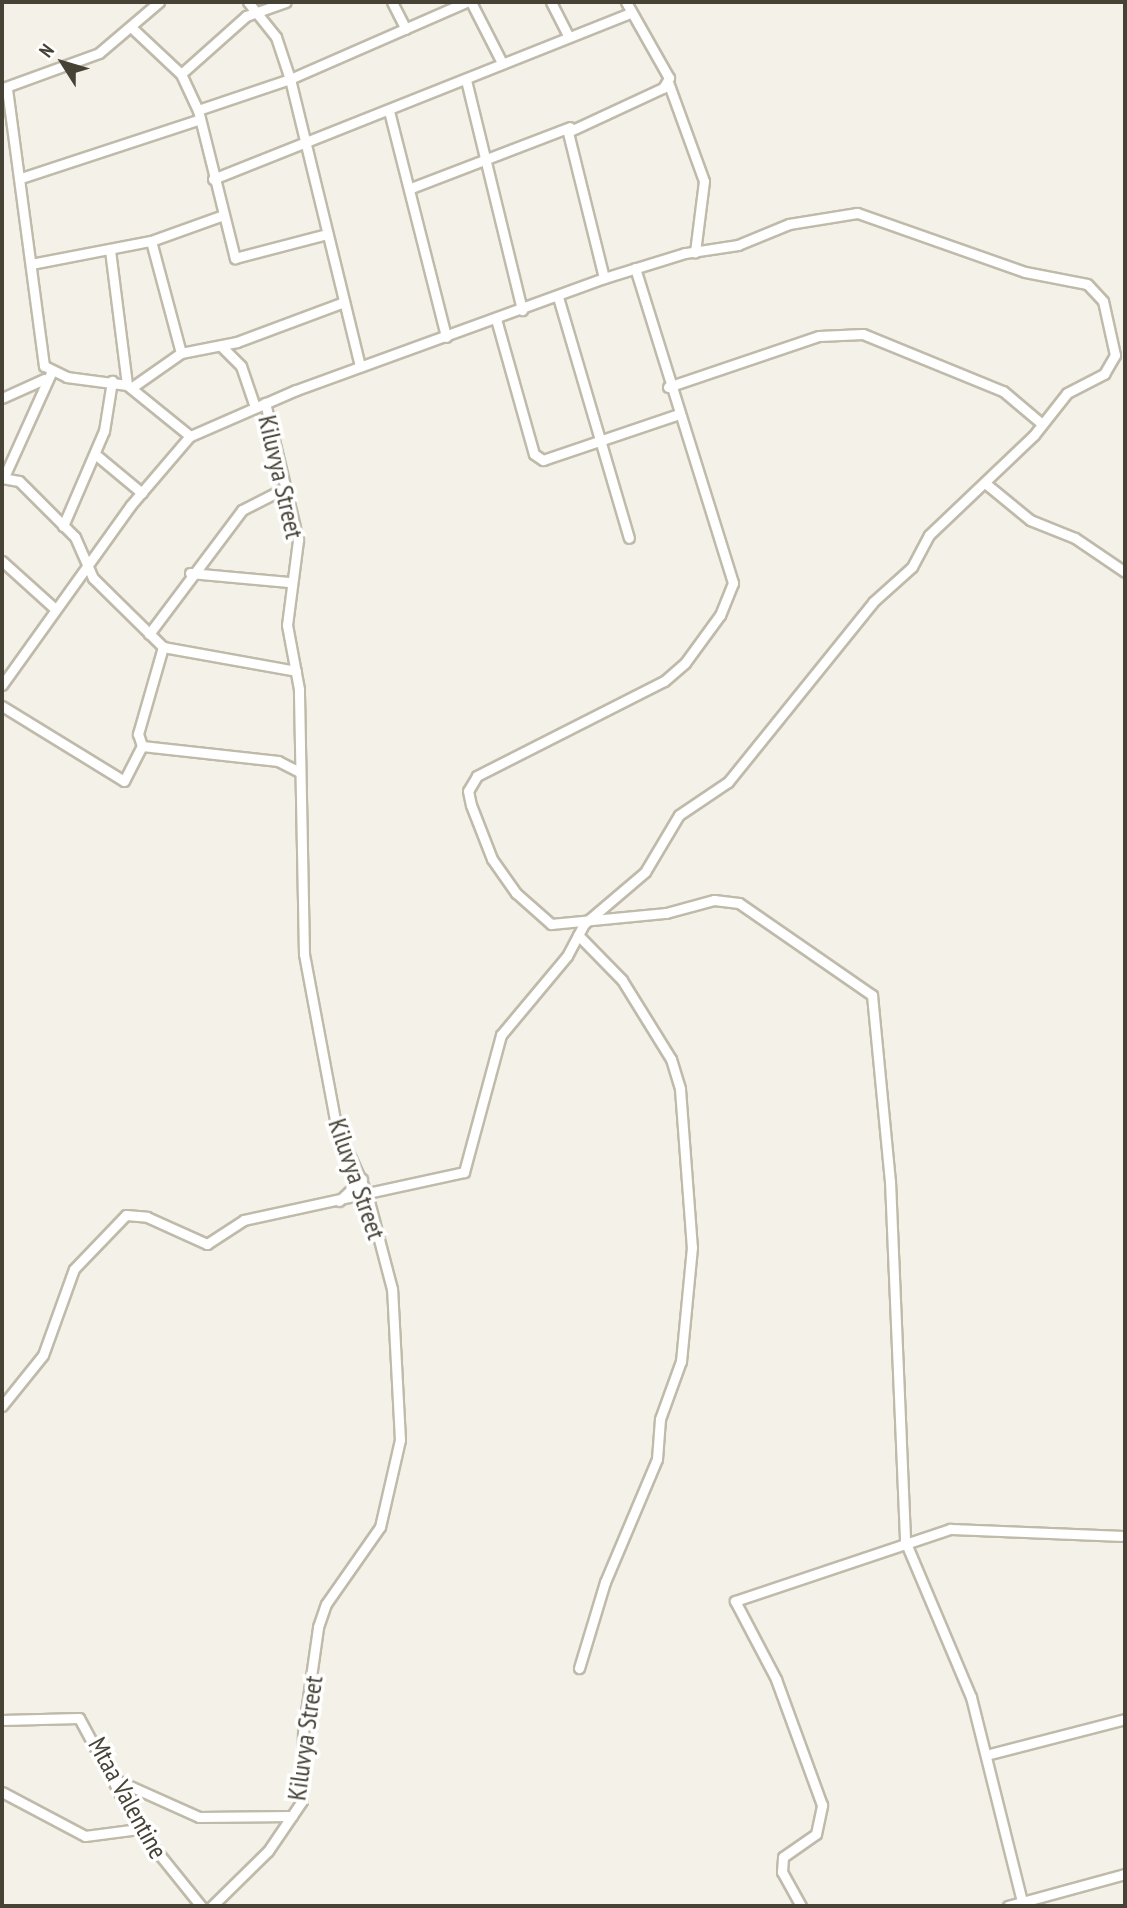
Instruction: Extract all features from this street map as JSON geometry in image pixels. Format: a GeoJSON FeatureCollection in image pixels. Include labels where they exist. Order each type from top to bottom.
{"type":"FeatureCollection","features":[{"type":"Feature","properties":{"kind":"street"},"geometry":{"type":"LineString","coordinates":[[159,2],[132,28],[99,53],[5,88],[21,178],[42,360],[48,376],[34,419],[3,477],[19,481],[63,526],[84,549],[93,578],[163,646],[296,671]]}},
{"type":"Feature","properties":{"kind":"street"},"geometry":{"type":"LineString","coordinates":[[248,2],[259,12],[276,37],[290,79],[360,367]]}},
{"type":"Feature","properties":{"kind":"street"},"geometry":{"type":"LineString","coordinates":[[181,74],[246,16],[286,2]]}},
{"type":"Feature","properties":{"kind":"street"},"geometry":{"type":"LineString","coordinates":[[392,2],[406,29]]}},
{"type":"Feature","properties":{"kind":"street"},"geometry":{"type":"LineString","coordinates":[[21,178],[290,79],[469,2],[501,61]]}},
{"type":"Feature","properties":{"kind":"street"},"geometry":{"type":"LineString","coordinates":[[551,2],[569,37]]}},
{"type":"Feature","properties":{"kind":"street"},"geometry":{"type":"LineString","coordinates":[[626,2],[667,69],[668,82],[704,181],[695,252]]}},
{"type":"Feature","properties":{"kind":"street"},"geometry":{"type":"LineString","coordinates":[[213,179],[466,80],[501,61],[631,13]]}},
{"type":"Feature","properties":{"kind":"street"},"geometry":{"type":"LineString","coordinates":[[132,28],[181,74],[197,115],[221,216],[239,260],[327,234]]}},
{"type":"Feature","properties":{"kind":"street"},"geometry":{"type":"LineString","coordinates":[[466,80],[488,161],[522,310]]}},
{"type":"Feature","properties":{"kind":"street"},"geometry":{"type":"LineString","coordinates":[[411,188],[488,161],[668,82]]}},
{"type":"Feature","properties":{"kind":"street"},"geometry":{"type":"LineString","coordinates":[[389,111],[411,188],[446,337]]}},
{"type":"Feature","properties":{"kind":"street"},"geometry":{"type":"LineString","coordinates":[[570,127],[604,278]]}},
{"type":"Feature","properties":{"kind":"street"},"geometry":{"type":"LineString","coordinates":[[2,685],[87,564],[190,436],[260,405],[604,278],[695,252],[857,213],[1024,272],[1087,284],[1102,301],[1115,355],[1112,367],[1074,387],[985,483],[929,535],[912,567],[873,602],[728,782],[679,815],[645,872],[584,924],[501,1035],[464,1172],[338,1203],[244,1220],[207,1244],[147,1217],[125,1215],[74,1269],[43,1355],[2,1406]]}},
{"type":"Feature","properties":{"kind":"street"},"geometry":{"type":"LineString","coordinates":[[31,264],[151,241],[221,216]]}},
{"type":"Feature","properties":{"kind":"street"},"geometry":{"type":"LineString","coordinates":[[151,241],[181,353]]}},
{"type":"Feature","properties":{"kind":"street"},"geometry":{"type":"LineString","coordinates":[[110,250],[129,386]]}},
{"type":"Feature","properties":{"kind":"street"},"geometry":{"type":"LineString","coordinates":[[635,268],[676,415],[733,577],[720,615],[664,681],[477,776],[468,791],[492,859],[516,893],[551,924],[584,924],[714,900],[740,903],[872,995],[890,1181],[891,1312],[905,1541],[971,1697],[1022,1904]]}},
{"type":"Feature","properties":{"kind":"street"},"geometry":{"type":"LineString","coordinates":[[558,297],[598,441],[629,538]]}},
{"type":"Feature","properties":{"kind":"street"},"geometry":{"type":"LineString","coordinates":[[129,386],[181,353],[221,346],[344,302]]}},
{"type":"Feature","properties":{"kind":"street"},"geometry":{"type":"LineString","coordinates":[[496,319],[534,454],[543,460],[676,415]]}},
{"type":"Feature","properties":{"kind":"street"},"geometry":{"type":"LineString","coordinates":[[668,387],[819,336],[863,334],[1003,391],[1042,424]]}},
{"type":"Feature","properties":{"kind":"street","name":"Kiluvya Street"},"geometry":{"type":"LineString","coordinates":[[212,1906],[244,1878],[302,1801],[303,1733],[318,1627],[326,1604],[380,1527],[400,1440],[392,1289],[362,1179],[336,1125],[313,1010],[299,893],[296,671],[286,625],[289,582],[298,540],[260,405],[241,366],[221,346]]}},
{"type":"Feature","properties":{"kind":"street"},"geometry":{"type":"LineString","coordinates":[[2,398],[48,376],[112,382],[129,386],[190,436]]}},
{"type":"Feature","properties":{"kind":"street"},"geometry":{"type":"LineString","coordinates":[[63,526],[94,454],[112,382]]}},
{"type":"Feature","properties":{"kind":"street"},"geometry":{"type":"LineString","coordinates":[[94,454],[142,493]]}},
{"type":"Feature","properties":{"kind":"street"},"geometry":{"type":"LineString","coordinates":[[985,483],[1030,520],[1075,538],[1125,572]]}},
{"type":"Feature","properties":{"kind":"street"},"geometry":{"type":"LineString","coordinates":[[149,634],[190,573],[242,510],[285,488]]}},
{"type":"Feature","properties":{"kind":"street"},"geometry":{"type":"LineString","coordinates":[[2,561],[54,608]]}},
{"type":"Feature","properties":{"kind":"street"},"geometry":{"type":"LineString","coordinates":[[2,575],[12,572]]}},
{"type":"Feature","properties":{"kind":"street"},"geometry":{"type":"LineString","coordinates":[[190,573],[289,582]]}},
{"type":"Feature","properties":{"kind":"street"},"geometry":{"type":"LineString","coordinates":[[2,706],[116,780],[128,778],[142,746],[138,734],[163,646]]}},
{"type":"Feature","properties":{"kind":"street"},"geometry":{"type":"LineString","coordinates":[[142,746],[278,761],[298,771]]}},
{"type":"Feature","properties":{"kind":"street"},"geometry":{"type":"LineString","coordinates":[[578,935],[622,980],[671,1059],[680,1089],[692,1247],[681,1361],[660,1419],[657,1459],[605,1582],[579,1668]]}},
{"type":"Feature","properties":{"kind":"street"},"geometry":{"type":"LineString","coordinates":[[338,1203],[362,1179]]}},
{"type":"Feature","properties":{"kind":"street"},"geometry":{"type":"LineString","coordinates":[[801,1906],[782,1872],[783,1857],[816,1833],[822,1805],[776,1679],[735,1601],[905,1541],[950,1529],[1004,1527],[1125,1536]]}},
{"type":"Feature","properties":{"kind":"street","name":"Mtaa Valentine"},"geometry":{"type":"LineString","coordinates":[[2,1720],[79,1718],[139,1829],[201,1906]]}},
{"type":"Feature","properties":{"kind":"street"},"geometry":{"type":"LineString","coordinates":[[986,1755],[1125,1719]]}},
{"type":"Feature","properties":{"kind":"street"},"geometry":{"type":"LineString","coordinates":[[112,1778],[199,1817],[292,1816]]}},
{"type":"Feature","properties":{"kind":"street"},"geometry":{"type":"LineString","coordinates":[[2,1792],[85,1836],[139,1829]]}},
{"type":"Feature","properties":{"kind":"street"},"geometry":{"type":"LineString","coordinates":[[1008,1906],[1125,1874]]}}]}
